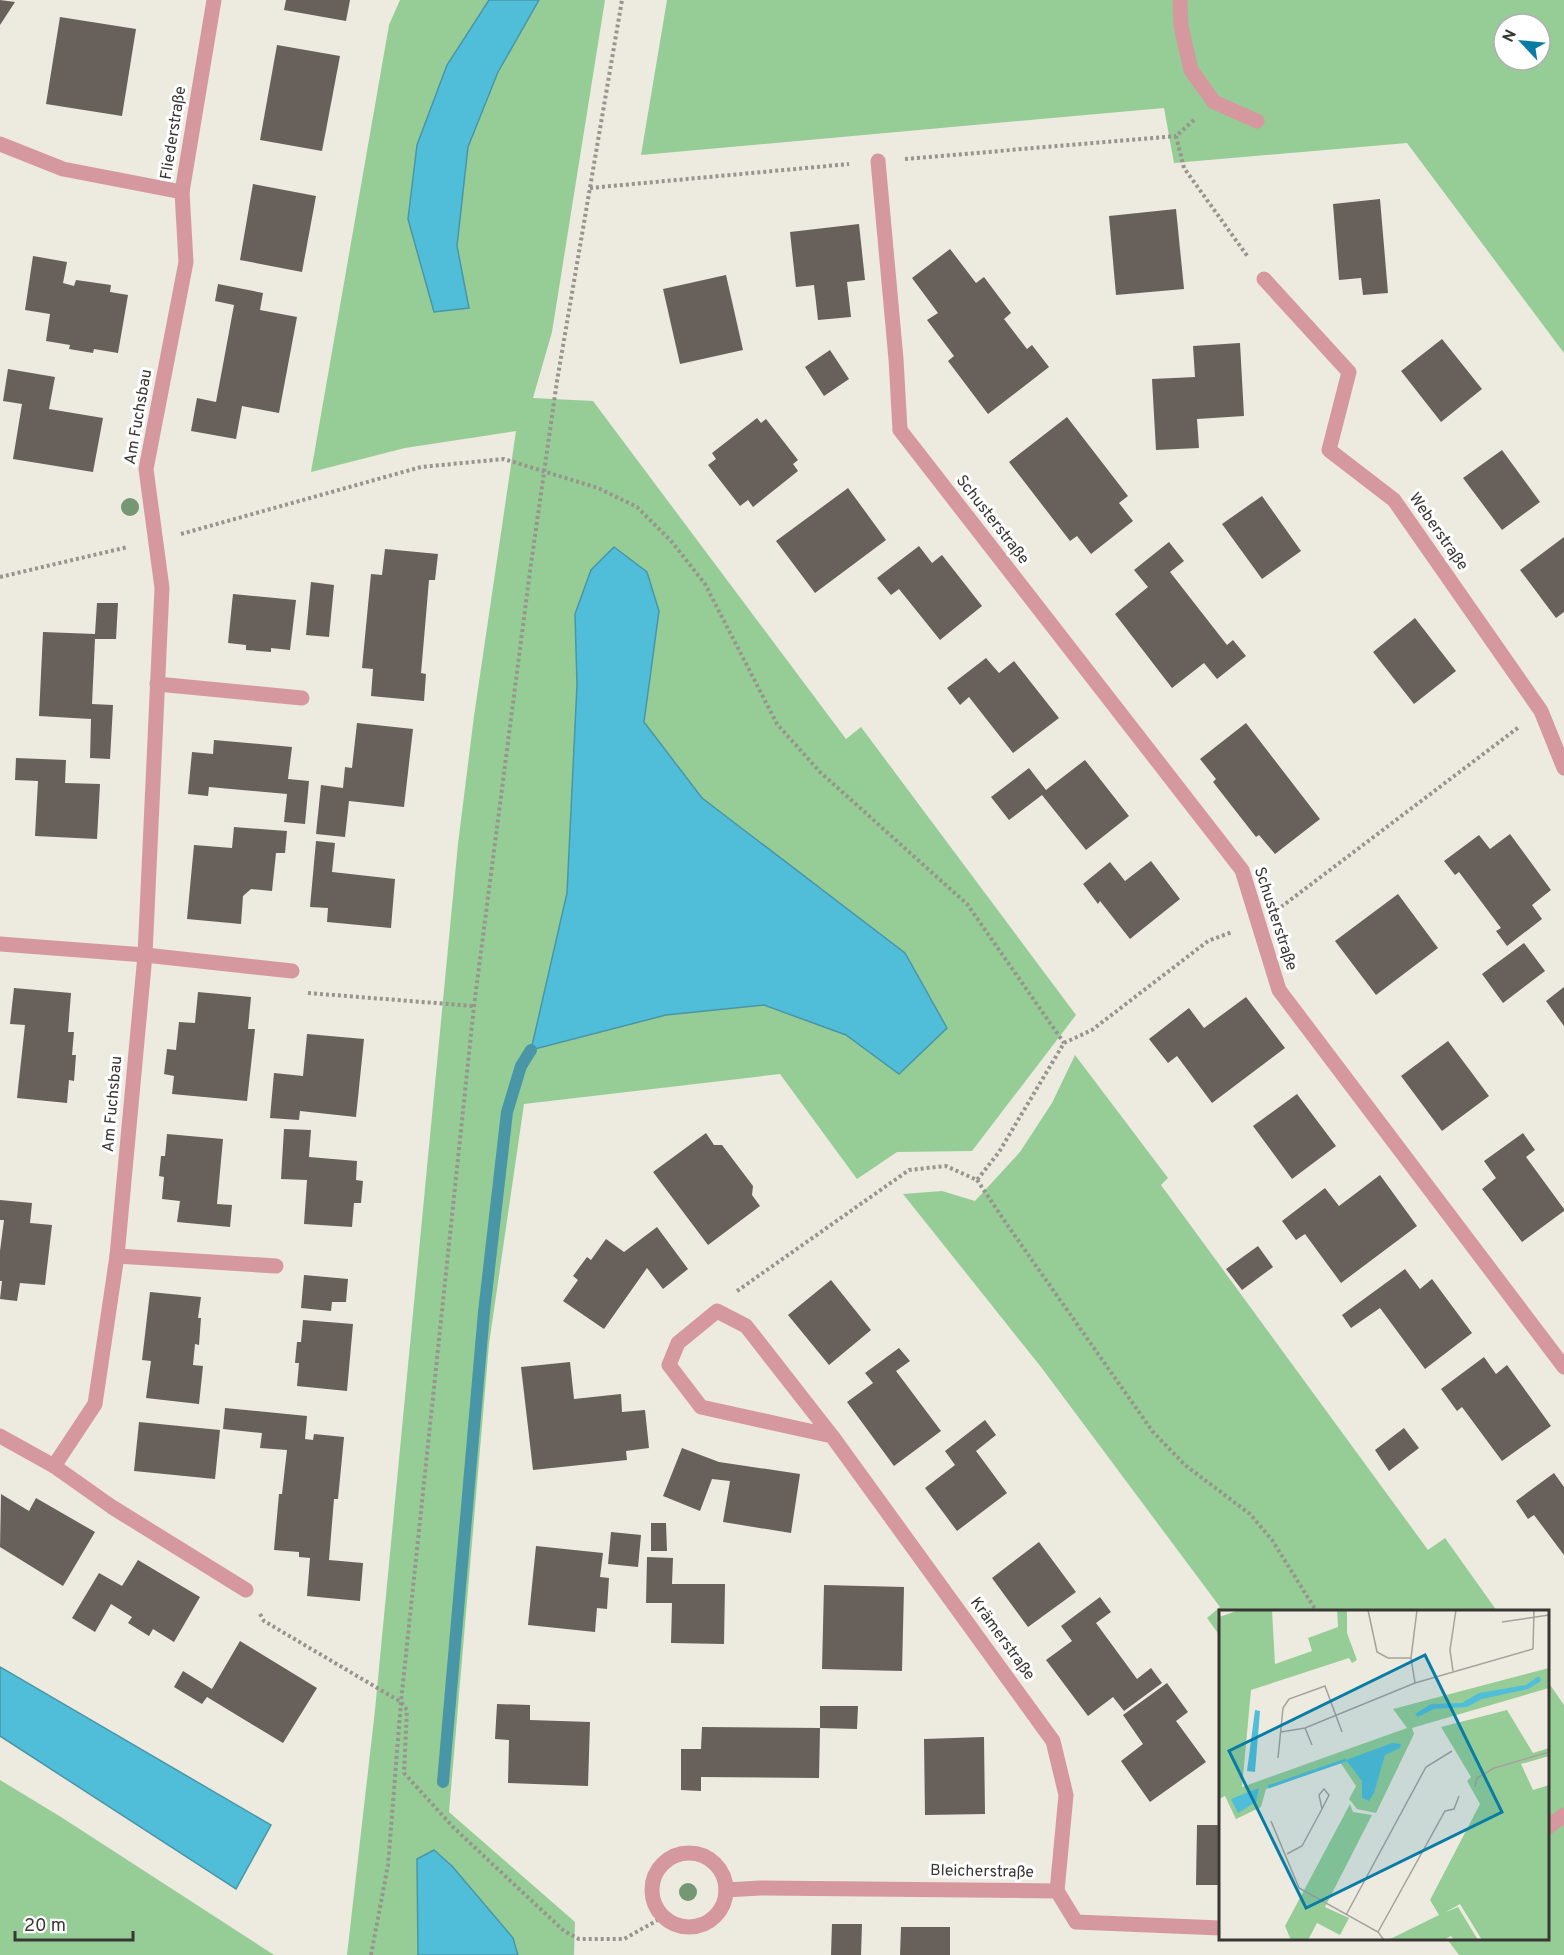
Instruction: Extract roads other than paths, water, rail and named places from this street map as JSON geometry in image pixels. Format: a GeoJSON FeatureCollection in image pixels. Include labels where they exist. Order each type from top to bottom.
{"type":"FeatureCollection","features":[{"type":"Feature","properties":{"kind":"street","name":"Fliederstraße"},"geometry":{"type":"LineString","coordinates":[[0,144],[63,169],[182,192],[214,0]]}},
{"type":"Feature","properties":{"kind":"street"},"geometry":{"type":"LineString","coordinates":[[1180,0],[1181,26],[1191,70],[1215,102],[1257,122]]}},
{"type":"Feature","properties":{"kind":"street","name":"Schusterstraße"},"geometry":{"type":"LineString","coordinates":[[878,161],[896,359],[900,430],[1242,870],[1279,990],[1564,1367]]}},
{"type":"Feature","properties":{"kind":"street","name":"Am Fuchsbau"},"geometry":{"type":"LineString","coordinates":[[54,1466],[95,1404],[117,1256],[145,955],[162,588],[147,469],[186,262],[182,192]]}},
{"type":"Feature","properties":{"kind":"street","name":"Weberstraße"},"geometry":{"type":"LineString","coordinates":[[1264,279],[1349,372],[1329,450],[1394,500],[1541,711],[1564,768]]}},
{"type":"Feature","properties":{"kind":"street"},"geometry":{"type":"LineString","coordinates":[[157,684],[302,698]]}},
{"type":"Feature","properties":{"kind":"street"},"geometry":{"type":"LineString","coordinates":[[0,944],[145,955],[292,971]]}},
{"type":"Feature","properties":{"kind":"street"},"geometry":{"type":"LineString","coordinates":[[117,1256],[276,1266]]}},
{"type":"Feature","properties":{"kind":"street","name":"Krämerstraße"},"geometry":{"type":"LineString","coordinates":[[832,1436],[701,1407],[669,1365],[678,1343],[717,1311],[746,1326],[832,1436],[1053,1741],[1066,1796],[1057,1891]]}},
{"type":"Feature","properties":{"kind":"street"},"geometry":{"type":"LineString","coordinates":[[0,1436],[54,1466],[112,1507],[246,1590]]}},
{"type":"Feature","properties":{"kind":"street"},"geometry":{"type":"LineString","coordinates":[[1549,1826],[1564,1815]]}},
{"type":"Feature","properties":{"kind":"street"},"geometry":{"type":"LineString","coordinates":[[690,1853],[704,1856],[716,1864],[724,1876],[726,1890],[724,1904],[716,1917],[704,1925],[689,1928],[675,1925],[663,1917],[655,1904],[652,1890],[655,1876],[663,1864],[675,1855],[690,1853]]}},
{"type":"Feature","properties":{"kind":"street","name":"Bleicherstraße"},"geometry":{"type":"LineString","coordinates":[[726,1890],[760,1888],[1057,1891]]}},
{"type":"Feature","properties":{"kind":"street"},"geometry":{"type":"LineString","coordinates":[[1057,1891],[1076,1922],[1219,1928]]}},
{"type":"Feature","properties":{"kind":"water"},"geometry":{"type":"Polygon","coordinates":[[[489,0],[539,0],[498,72],[468,147],[457,246],[469,308],[434,312],[408,219],[417,145],[447,65],[489,0]]]}},
{"type":"Feature","properties":{"kind":"water"},"geometry":{"type":"Polygon","coordinates":[[[614,547],[647,572],[659,611],[644,722],[702,798],[905,953],[947,1028],[899,1074],[846,1035],[764,1005],[666,1015],[531,1050],[567,893],[577,685],[575,614],[591,570],[614,547]]]}},
{"type":"Feature","properties":{"kind":"water"},"geometry":{"type":"Polygon","coordinates":[[[0,1667],[271,1825],[236,1889],[0,1736],[0,1667]]]}},
{"type":"Feature","properties":{"kind":"water"},"geometry":{"type":"Polygon","coordinates":[[[434,1850],[452,1866],[513,1938],[518,1955],[418,1955],[417,1859],[434,1850]]]}},
{"type":"Feature","properties":{"kind":"waterway"},"geometry":{"type":"LineString","coordinates":[[443,1782],[484,1312],[507,1112],[521,1066],[531,1050]]}}]}
